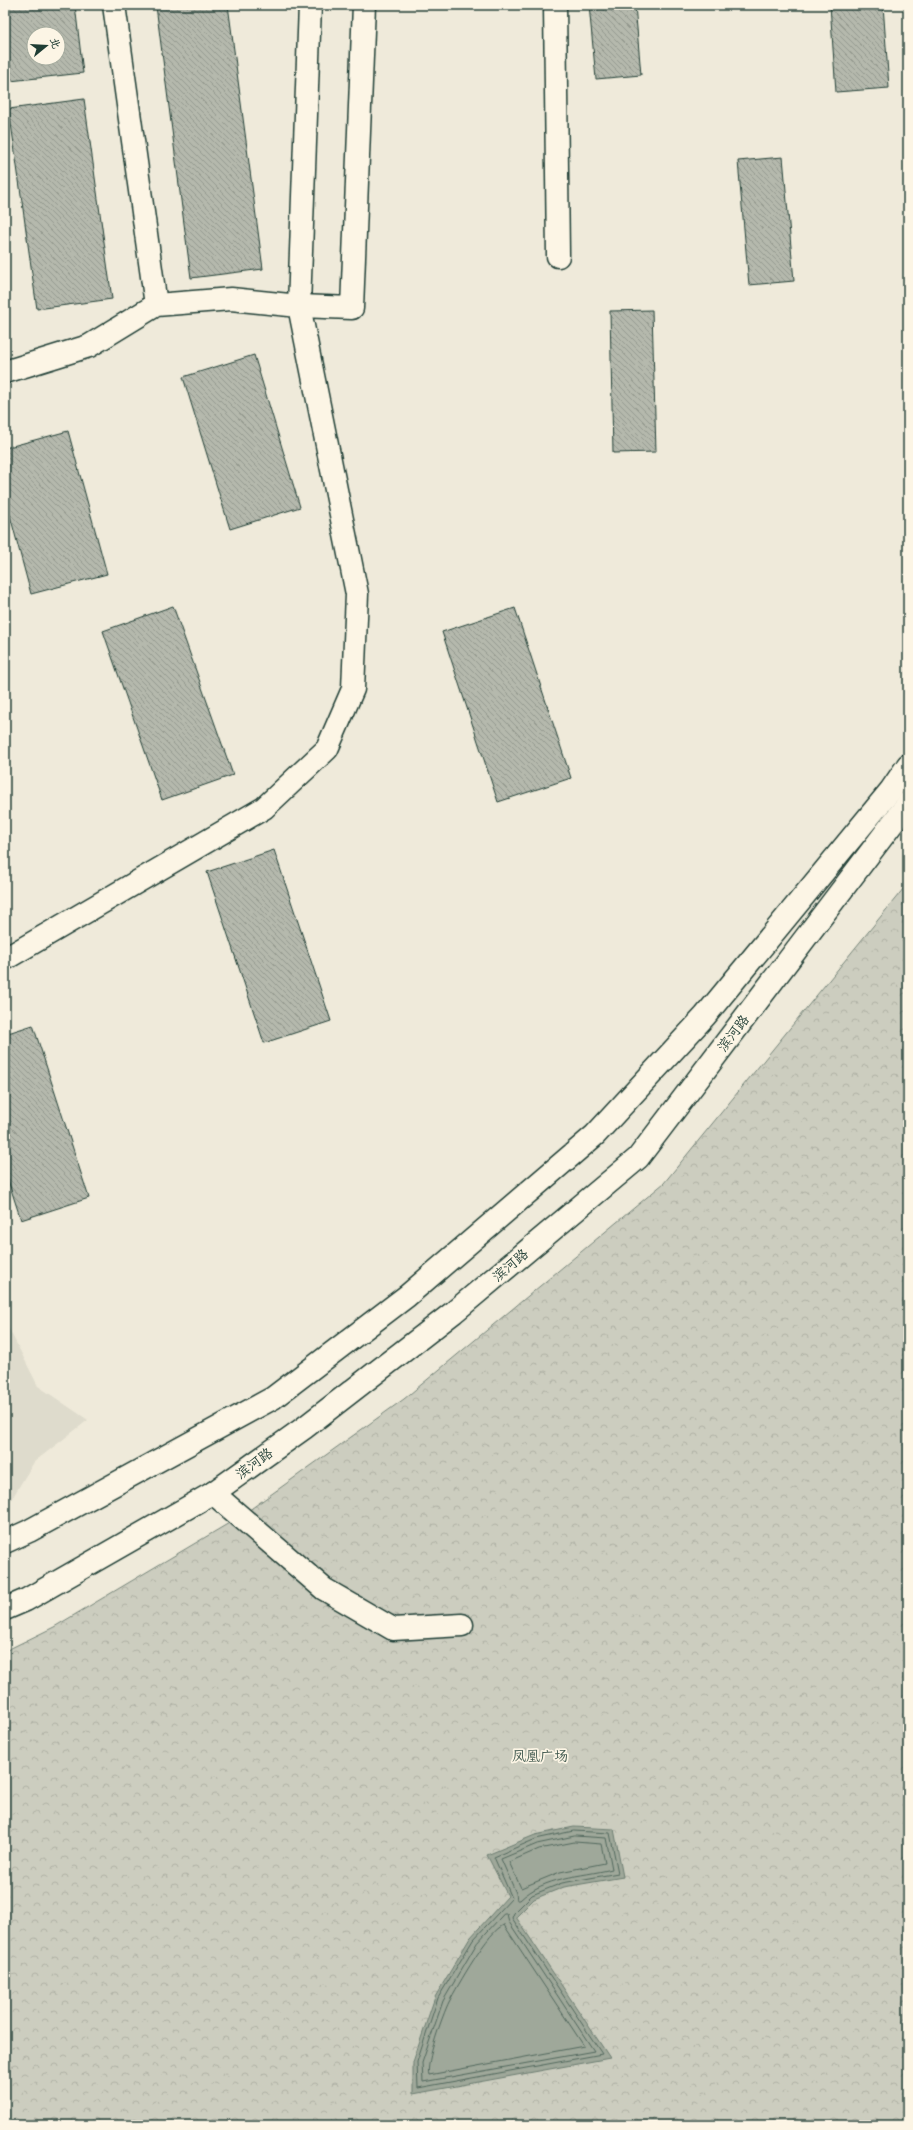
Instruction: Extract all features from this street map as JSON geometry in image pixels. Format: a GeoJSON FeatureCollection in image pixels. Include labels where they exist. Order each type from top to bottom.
{"type":"FeatureCollection","features":[{"type":"Feature","properties":{"kind":"main road"},"geometry":{"type":"LineString","coordinates":[[114,5],[156,304]]}},
{"type":"Feature","properties":{"kind":"main road"},"geometry":{"type":"LineString","coordinates":[[5,959],[264,808],[327,748],[353,689],[357,594],[299,306],[310,5]]}},
{"type":"Feature","properties":{"kind":"main road"},"geometry":{"type":"LineString","coordinates":[[5,372],[89,346],[156,304],[231,300],[299,306],[352,308],[364,5]]}},
{"type":"Feature","properties":{"kind":"main road"},"geometry":{"type":"LineString","coordinates":[[555,5],[558,256]]}},
{"type":"Feature","properties":{"kind":"main road"},"geometry":{"type":"LineString","coordinates":[[5,1542],[29,1531],[273,1398],[407,1296],[583,1145],[595,1134],[704,1016],[890,790],[908,765]]}},
{"type":"Feature","properties":{"kind":"main road","name":"滨河路"},"geometry":{"type":"LineString","coordinates":[[5,1609],[26,1600],[213,1493],[304,1428],[454,1312],[638,1158],[908,803]]}},
{"type":"Feature","properties":{"kind":"main road"},"geometry":{"type":"LineString","coordinates":[[213,1493],[324,1589],[393,1629],[462,1625]]}},
{"type":"Feature","properties":{"kind":"shaded area"},"geometry":{"type":"Polygon","coordinates":[[[5,1321],[38,1386],[88,1420],[34,1462],[11,1500],[5,1503],[5,1321]]]}},
{"type":"Feature","properties":{"kind":"green space","name":"凤凰广场"},"geometry":{"type":"Polygon","coordinates":[[[908,883],[908,2125],[5,2125],[5,1651],[54,1627],[241,1516],[404,1399],[664,1183],[908,883]]]}},
{"type":"Feature","properties":{"kind":"water"},"geometry":{"type":"Polygon","coordinates":[[[574,1827],[614,1829],[623,1877],[564,1887],[534,1899],[516,1917],[610,2058],[413,2094],[413,2062],[435,1997],[470,1938],[508,1896],[487,1855],[535,1835],[574,1827]]]}},
{"type":"Feature","properties":{"kind":"building"},"geometry":{"type":"Polygon","coordinates":[[[5,5],[75,5],[83,73],[10,81],[5,36],[5,5]]]}},
{"type":"Feature","properties":{"kind":"building"},"geometry":{"type":"Polygon","coordinates":[[[228,5],[263,269],[191,278],[156,6],[228,5]]]}},
{"type":"Feature","properties":{"kind":"building"},"geometry":{"type":"Polygon","coordinates":[[[589,5],[635,5],[641,75],[596,79],[589,5]]]}},
{"type":"Feature","properties":{"kind":"building"},"geometry":{"type":"Polygon","coordinates":[[[830,5],[883,5],[889,88],[836,92],[830,5]]]}},
{"type":"Feature","properties":{"kind":"building"},"geometry":{"type":"Polygon","coordinates":[[[84,99],[112,299],[37,309],[9,109],[84,99]]]}},
{"type":"Feature","properties":{"kind":"building"},"geometry":{"type":"Polygon","coordinates":[[[783,157],[794,281],[749,285],[738,161],[783,157]]]}},
{"type":"Feature","properties":{"kind":"building"},"geometry":{"type":"Polygon","coordinates":[[[652,310],[656,452],[613,453],[610,311],[652,310]]]}},
{"type":"Feature","properties":{"kind":"building"},"geometry":{"type":"Polygon","coordinates":[[[254,355],[300,507],[230,529],[183,377],[254,355]]]}},
{"type":"Feature","properties":{"kind":"building"},"geometry":{"type":"Polygon","coordinates":[[[68,431],[107,574],[31,594],[5,497],[5,448],[68,431]]]}},
{"type":"Feature","properties":{"kind":"building"},"geometry":{"type":"Polygon","coordinates":[[[173,606],[233,775],[162,800],[103,631],[173,606]]]}},
{"type":"Feature","properties":{"kind":"building"},"geometry":{"type":"Polygon","coordinates":[[[515,608],[571,778],[498,802],[442,632],[515,608]]]}},
{"type":"Feature","properties":{"kind":"building"},"geometry":{"type":"Polygon","coordinates":[[[274,850],[331,1021],[264,1043],[207,872],[274,850]]]}},
{"type":"Feature","properties":{"kind":"building"},"geometry":{"type":"Polygon","coordinates":[[[33,1025],[89,1198],[21,1220],[5,1171],[5,1034],[33,1025]]]}}]}
